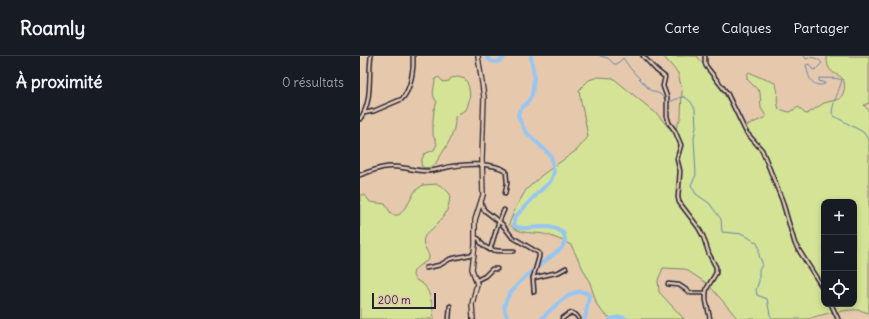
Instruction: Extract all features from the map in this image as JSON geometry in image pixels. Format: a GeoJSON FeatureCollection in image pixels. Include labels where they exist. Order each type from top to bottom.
{"type":"FeatureCollection","features":[{"type":"Feature","properties":{"kind":"main road"},"geometry":{"type":"LineString","coordinates":[[473,319],[472,304],[478,284],[472,273],[476,215],[483,195],[482,165],[484,97],[478,56]]}},
{"type":"Feature","properties":{"kind":"street"},"geometry":{"type":"LineString","coordinates":[[360,119],[364,113],[369,86],[371,56]]}},
{"type":"Feature","properties":{"kind":"street"},"geometry":{"type":"LineString","coordinates":[[364,113],[374,111],[402,99],[408,88],[413,56]]}},
{"type":"Feature","properties":{"kind":"street"},"geometry":{"type":"LineString","coordinates":[[643,56],[665,77],[663,86],[667,99],[666,116],[668,123],[674,131],[680,145],[678,159],[680,171],[679,202],[698,227],[716,267],[716,273],[707,288],[706,293],[710,319]]}},
{"type":"Feature","properties":{"kind":"street"},"geometry":{"type":"LineString","coordinates":[[705,56],[706,66],[727,93],[746,132],[762,150],[782,200],[795,244],[821,285]]}},
{"type":"Feature","properties":{"kind":"street"},"geometry":{"type":"LineString","coordinates":[[360,175],[385,167],[400,167],[418,171],[431,171],[449,167],[482,165],[503,169],[506,171],[507,183],[505,194]]}},
{"type":"Feature","properties":{"kind":"street"},"geometry":{"type":"LineString","coordinates":[[481,202],[487,212],[499,221],[512,237],[538,252],[539,257],[533,278],[534,292]]}},
{"type":"Feature","properties":{"kind":"street"},"geometry":{"type":"LineString","coordinates":[[490,250],[504,210]]}},
{"type":"Feature","properties":{"kind":"street"},"geometry":{"type":"LineString","coordinates":[[475,237],[479,238],[482,246],[490,250],[514,251]]}},
{"type":"Feature","properties":{"kind":"street"},"geometry":{"type":"LineString","coordinates":[[426,268],[440,266],[450,259],[474,254]]}},
{"type":"Feature","properties":{"kind":"street"},"geometry":{"type":"LineString","coordinates":[[533,278],[559,272],[566,268]]}},
{"type":"Feature","properties":{"kind":"street"},"geometry":{"type":"LineString","coordinates":[[477,280],[485,276],[492,269],[497,269]]}},
{"type":"Feature","properties":{"kind":"street"},"geometry":{"type":"LineString","coordinates":[[668,284],[679,284],[691,293],[706,293]]}},
{"type":"Feature","properties":{"kind":"street"},"geometry":{"type":"LineString","coordinates":[[449,319],[450,306]]}},
{"type":"Feature","properties":{"kind":"street"},"geometry":{"type":"LineString","coordinates":[[832,307],[838,319]]}},
{"type":"Feature","properties":{"kind":"street"},"geometry":{"type":"LineString","coordinates":[[562,319],[572,313],[579,319]]}},
{"type":"Feature","properties":{"kind":"green space"},"geometry":{"type":"Polygon","coordinates":[[[663,56],[697,56],[720,87],[744,127],[766,117],[761,108],[760,92],[747,79],[747,74],[749,72],[775,83],[779,109],[789,112],[799,107],[804,113],[807,114],[824,103],[840,99],[844,91],[844,80],[830,70],[827,64],[827,56],[869,56],[869,103],[864,105],[869,111],[869,313],[860,310],[853,310],[825,314],[809,319],[738,319],[708,284],[685,269],[663,268],[658,280],[659,292],[684,319],[614,319],[605,315],[597,305],[590,283],[571,245],[548,235],[522,232],[513,228],[509,224],[516,207],[526,190],[542,175],[577,150],[588,137],[579,90],[589,80],[598,77],[613,78],[658,115],[668,127],[676,128],[681,117],[682,90],[678,73],[663,56]]]}},
{"type":"Feature","properties":{"kind":"green space"},"geometry":{"type":"Polygon","coordinates":[[[439,77],[443,82],[449,81],[451,78],[458,77],[465,79],[470,94],[469,102],[466,110],[455,117],[454,128],[450,139],[435,165],[430,167],[422,167],[421,162],[424,154],[434,150],[437,144],[433,135],[433,120],[437,102],[433,94],[435,79],[439,77]]]}},
{"type":"Feature","properties":{"kind":"green space"},"geometry":{"type":"Polygon","coordinates":[[[438,184],[450,194],[447,210],[436,225],[426,234],[423,241],[429,259],[417,268],[413,274],[414,278],[424,285],[428,292],[434,319],[360,319],[360,195],[365,195],[370,202],[385,204],[392,215],[399,215],[408,204],[415,191],[423,185],[438,184]]]}},
{"type":"Feature","properties":{"kind":"waterway"},"geometry":{"type":"LineString","coordinates":[[486,56],[493,62],[498,62],[505,56]]}},
{"type":"Feature","properties":{"kind":"waterway"},"geometry":{"type":"LineString","coordinates":[[508,319],[504,306],[513,289],[529,273],[562,248],[565,241],[564,234],[558,230],[544,227],[524,228],[514,225],[515,217],[550,182],[554,173],[551,156],[525,131],[518,116],[519,111],[528,102],[532,95],[534,76],[531,56]]}},
{"type":"Feature","properties":{"kind":"waterway"},"geometry":{"type":"LineString","coordinates":[[600,56],[608,58],[614,64],[617,64],[623,58],[650,90],[660,94],[665,99]]}},
{"type":"Feature","properties":{"kind":"waterway"},"geometry":{"type":"LineString","coordinates":[[804,56],[806,59],[815,58],[822,63],[815,70],[812,69],[809,64],[806,65],[809,77],[816,85],[825,84],[819,81],[819,78],[834,78],[842,80],[832,113],[834,116],[863,132],[869,140]]}},
{"type":"Feature","properties":{"kind":"waterway"},"geometry":{"type":"LineString","coordinates":[[668,101],[685,97],[691,102],[695,109],[696,127],[694,138],[696,175],[691,185],[696,194],[709,203],[721,219],[722,232],[743,234],[757,243],[759,247],[759,256],[762,262],[759,270],[759,281],[756,290],[757,295],[767,299],[770,315],[773,319]]}},
{"type":"Feature","properties":{"kind":"waterway"},"geometry":{"type":"LineString","coordinates":[[541,319],[557,304],[577,292],[584,292],[589,295],[585,319]]}},
{"type":"Feature","properties":{"kind":"waterway"},"geometry":{"type":"LineString","coordinates":[[610,319],[622,317],[627,319]]}}]}
